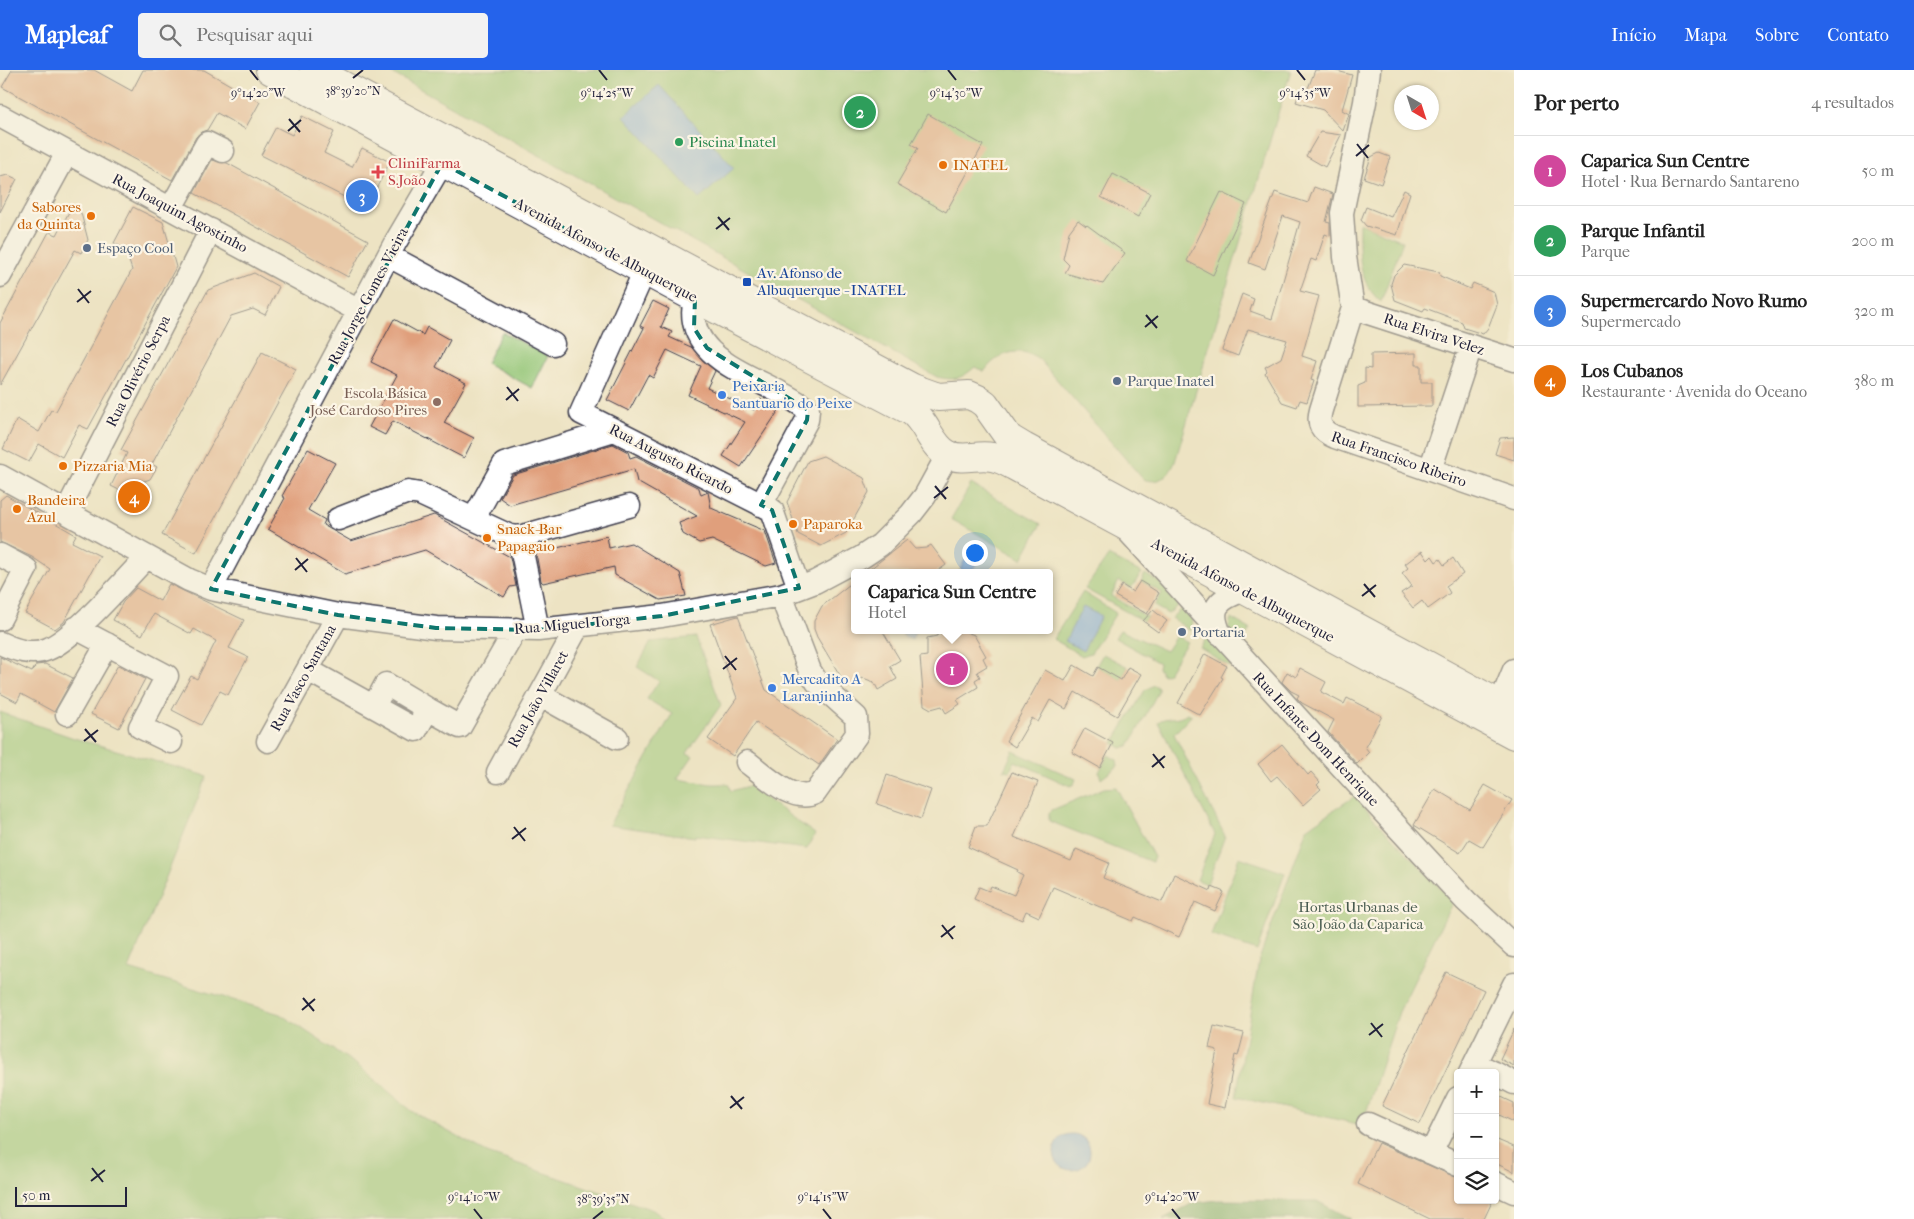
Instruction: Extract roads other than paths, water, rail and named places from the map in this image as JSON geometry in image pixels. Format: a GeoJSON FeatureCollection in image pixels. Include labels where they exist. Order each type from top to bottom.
{"type":"FeatureCollection","features":[{"type":"Feature","properties":{"kind":"main road","name":"Avenida Afonso de Albuquerque"},"geometry":{"type":"LineString","coordinates":[[270,70],[646,270],[695,298],[911,411],[950,450],[992,457],[1009,463],[1242,591],[1514,735]]}},
{"type":"Feature","properties":{"kind":"main road","name":"Avenida Afonso de Albuquerque"},"geometry":{"type":"LineString","coordinates":[[314,70],[913,388],[938,397],[959,395],[978,399],[991,412],[1005,434],[1024,448],[1507,708]]}},
{"type":"Feature","properties":{"kind":"main road"},"geometry":{"type":"LineString","coordinates":[[959,395],[949,398],[936,410],[931,428],[950,450],[979,454],[992,438],[994,429],[991,412]]}},
{"type":"Feature","properties":{"kind":"street","name":"Rua Francisco Ribeiro"},"geometry":{"type":"LineString","coordinates":[[1369,70],[1365,102],[1342,213],[1344,257],[1353,308],[1321,410],[1320,426],[1325,433],[1335,437],[1514,499]]}},
{"type":"Feature","properties":{"kind":"street","name":"Rua Joaquim Agostinho"},"geometry":{"type":"LineString","coordinates":[[0,116],[359,311]]}},
{"type":"Feature","properties":{"kind":"street"},"geometry":{"type":"LineString","coordinates":[[171,208],[207,143],[223,151]]}},
{"type":"Feature","properties":{"kind":"street"},"geometry":{"type":"LineString","coordinates":[[0,276],[67,153]]}},
{"type":"Feature","properties":{"kind":"street","name":"Rua Jorge Gomes Vieira"},"geometry":{"type":"LineString","coordinates":[[211,589],[359,311],[442,162]]}},
{"type":"Feature","properties":{"kind":"street","name":"Rua Olivério Serpa"},"geometry":{"type":"LineString","coordinates":[[66,512],[211,230]]}},
{"type":"Feature","properties":{"kind":"street"},"geometry":{"type":"LineString","coordinates":[[389,256],[553,344]]}},
{"type":"Feature","properties":{"kind":"street","name":"Rua Augusto Ricardo"},"geometry":{"type":"LineString","coordinates":[[646,270],[581,414],[772,510],[810,671],[818,682],[856,717],[857,734],[815,794],[810,796],[794,795],[747,762]]}},
{"type":"Feature","properties":{"kind":"street"},"geometry":{"type":"LineString","coordinates":[[695,298],[691,317],[700,340],[707,348],[720,359],[808,410],[807,420],[761,504]]}},
{"type":"Feature","properties":{"kind":"street","name":"Rua Elvira Velez"},"geometry":{"type":"LineString","coordinates":[[1353,308],[1514,360]]}},
{"type":"Feature","properties":{"kind":"street"},"geometry":{"type":"LineString","coordinates":[[1430,470],[1471,346]]}},
{"type":"Feature","properties":{"kind":"street"},"geometry":{"type":"LineString","coordinates":[[474,518],[504,464],[614,430]]}},
{"type":"Feature","properties":{"kind":"street","name":"Rua Miguel Torga"},"geometry":{"type":"LineString","coordinates":[[0,476],[147,557],[211,589],[338,615],[436,628],[538,630],[662,616],[790,591],[828,576],[880,545],[921,501],[950,450]]}},
{"type":"Feature","properties":{"kind":"street"},"geometry":{"type":"LineString","coordinates":[[338,519],[408,492],[420,494],[510,536],[519,536],[630,506]]}},
{"type":"Feature","properties":{"kind":"street","name":"Rua Infante Dom Henrique"},"geometry":{"type":"LineString","coordinates":[[1124,527],[1466,901],[1514,946]]}},
{"type":"Feature","properties":{"kind":"street"},"geometry":{"type":"LineString","coordinates":[[519,536],[538,630]]}},
{"type":"Feature","properties":{"kind":"street"},"geometry":{"type":"LineString","coordinates":[[0,555],[26,569],[0,619]]}},
{"type":"Feature","properties":{"kind":"street"},"geometry":{"type":"LineString","coordinates":[[0,643],[12,649],[32,652],[47,650],[62,641],[76,628],[147,557]]}},
{"type":"Feature","properties":{"kind":"street"},"geometry":{"type":"LineString","coordinates":[[1220,634],[1214,620],[1216,607],[1228,596],[1242,591]]}},
{"type":"Feature","properties":{"kind":"street","name":"Rua Vasco Santana"},"geometry":{"type":"LineString","coordinates":[[268,741],[338,615]]}},
{"type":"Feature","properties":{"kind":"street","name":"Rua João Villaret"},"geometry":{"type":"LineString","coordinates":[[498,772],[578,626]]}},
{"type":"Feature","properties":{"kind":"street"},"geometry":{"type":"LineString","coordinates":[[76,628],[167,676],[140,727],[171,742]]}},
{"type":"Feature","properties":{"kind":"street"},"geometry":{"type":"LineString","coordinates":[[308,670],[416,730],[428,709],[460,727],[516,629]]}},
{"type":"Feature","properties":{"kind":"street"},"geometry":{"type":"LineString","coordinates":[[67,714],[107,644]]}},
{"type":"Feature","properties":{"kind":"street"},"geometry":{"type":"LineString","coordinates":[[1507,708],[1514,670]]}},
{"type":"Feature","properties":{"kind":"street"},"geometry":{"type":"LineString","coordinates":[[540,695],[617,738]]}},
{"type":"Feature","properties":{"kind":"street"},"geometry":{"type":"LineString","coordinates":[[1484,1069],[1514,984]]}},
{"type":"Feature","properties":{"kind":"street"},"geometry":{"type":"LineString","coordinates":[[1499,1076],[1514,1083]]}},
{"type":"Feature","properties":{"kind":"street"},"geometry":{"type":"LineString","coordinates":[[1431,1153],[1454,1106]]}},
{"type":"Feature","properties":{"kind":"street"},"geometry":{"type":"LineString","coordinates":[[1368,1124],[1454,1163]]}},
{"type":"Feature","properties":{"kind":"street"},"geometry":{"type":"LineString","coordinates":[[1499,1185],[1514,1192]]}},
{"type":"Feature","properties":{"kind":"water","name":"Piscina Inatel"},"geometry":{"type":"Polygon","coordinates":[[[659,85],[734,168],[699,199],[624,116],[659,85]]]}},
{"type":"Feature","properties":{"kind":"water"},"geometry":{"type":"Polygon","coordinates":[[[968,554],[978,559],[973,569],[960,569],[968,554]]]}},
{"type":"Feature","properties":{"kind":"water"},"geometry":{"type":"Polygon","coordinates":[[[1083,607],[1101,616],[1083,651],[1065,641],[1083,607]]]}},
{"type":"Feature","properties":{"kind":"water"},"geometry":{"type":"Polygon","coordinates":[[[902,634],[914,634],[912,640],[902,634]]]}},
{"type":"Feature","properties":{"kind":"water"},"geometry":{"type":"Polygon","coordinates":[[[1072,1134],[1085,1139],[1090,1152],[1085,1165],[1072,1170],[1059,1165],[1054,1152],[1059,1139],[1072,1134]]]}},
{"type":"Feature","properties":{"kind":"place","name":"Parque Infantil"},"geometry":{"type":"Point","coordinates":[860,112]}},
{"type":"Feature","properties":{"kind":"place","name":"Piscina Inatel"},"geometry":{"type":"Point","coordinates":[679,142]}},
{"type":"Feature","properties":{"kind":"place","name":"INATEL"},"geometry":{"type":"Point","coordinates":[943,165]}},
{"type":"Feature","properties":{"kind":"place","name":"CliniFarma S.João"},"geometry":{"type":"Point","coordinates":[378,172]}},
{"type":"Feature","properties":{"kind":"place","name":"Supermercardo Novo Rumo"},"geometry":{"type":"Point","coordinates":[362,196]}},
{"type":"Feature","properties":{"kind":"place","name":"Sabores da Quinta"},"geometry":{"type":"Point","coordinates":[91,216]}},
{"type":"Feature","properties":{"kind":"place","name":"Espaço Cool"},"geometry":{"type":"Point","coordinates":[87,248]}},
{"type":"Feature","properties":{"kind":"place","name":"Av. Afonso de Albuquerque - INATEL"},"geometry":{"type":"Point","coordinates":[747,282]}},
{"type":"Feature","properties":{"kind":"place","name":"Parque Inatel"},"geometry":{"type":"Point","coordinates":[1117,381]}},
{"type":"Feature","properties":{"kind":"place","name":"Peixaria Santuario do Peixe"},"geometry":{"type":"Point","coordinates":[722,395]}},
{"type":"Feature","properties":{"kind":"place","name":"Escola Básica José Cardoso Pires"},"geometry":{"type":"Point","coordinates":[437,402]}},
{"type":"Feature","properties":{"kind":"place","name":"Pizzaria Mia"},"geometry":{"type":"Point","coordinates":[63,466]}},
{"type":"Feature","properties":{"kind":"place","name":"Los Cubanos"},"geometry":{"type":"Point","coordinates":[134,497]}},
{"type":"Feature","properties":{"kind":"place","name":"Bandeira Azul"},"geometry":{"type":"Point","coordinates":[17,509]}},
{"type":"Feature","properties":{"kind":"place","name":"Paparoka"},"geometry":{"type":"Point","coordinates":[793,524]}},
{"type":"Feature","properties":{"kind":"place","name":"Snack-Bar Papagaio"},"geometry":{"type":"Point","coordinates":[487,538]}},
{"type":"Feature","properties":{"kind":"place","name":"Portaria"},"geometry":{"type":"Point","coordinates":[1182,632]}},
{"type":"Feature","properties":{"kind":"place","name":"Caparica Sun Centre"},"geometry":{"type":"Point","coordinates":[952,669]}},
{"type":"Feature","properties":{"kind":"place","name":"Mercadito A Laranjinha"},"geometry":{"type":"Point","coordinates":[772,688]}},
{"type":"Feature","properties":{"kind":"park label","name":"Hortas Urbanas de São João da Caparica"},"geometry":{"type":"Point","coordinates":[1358,916]}}]}
